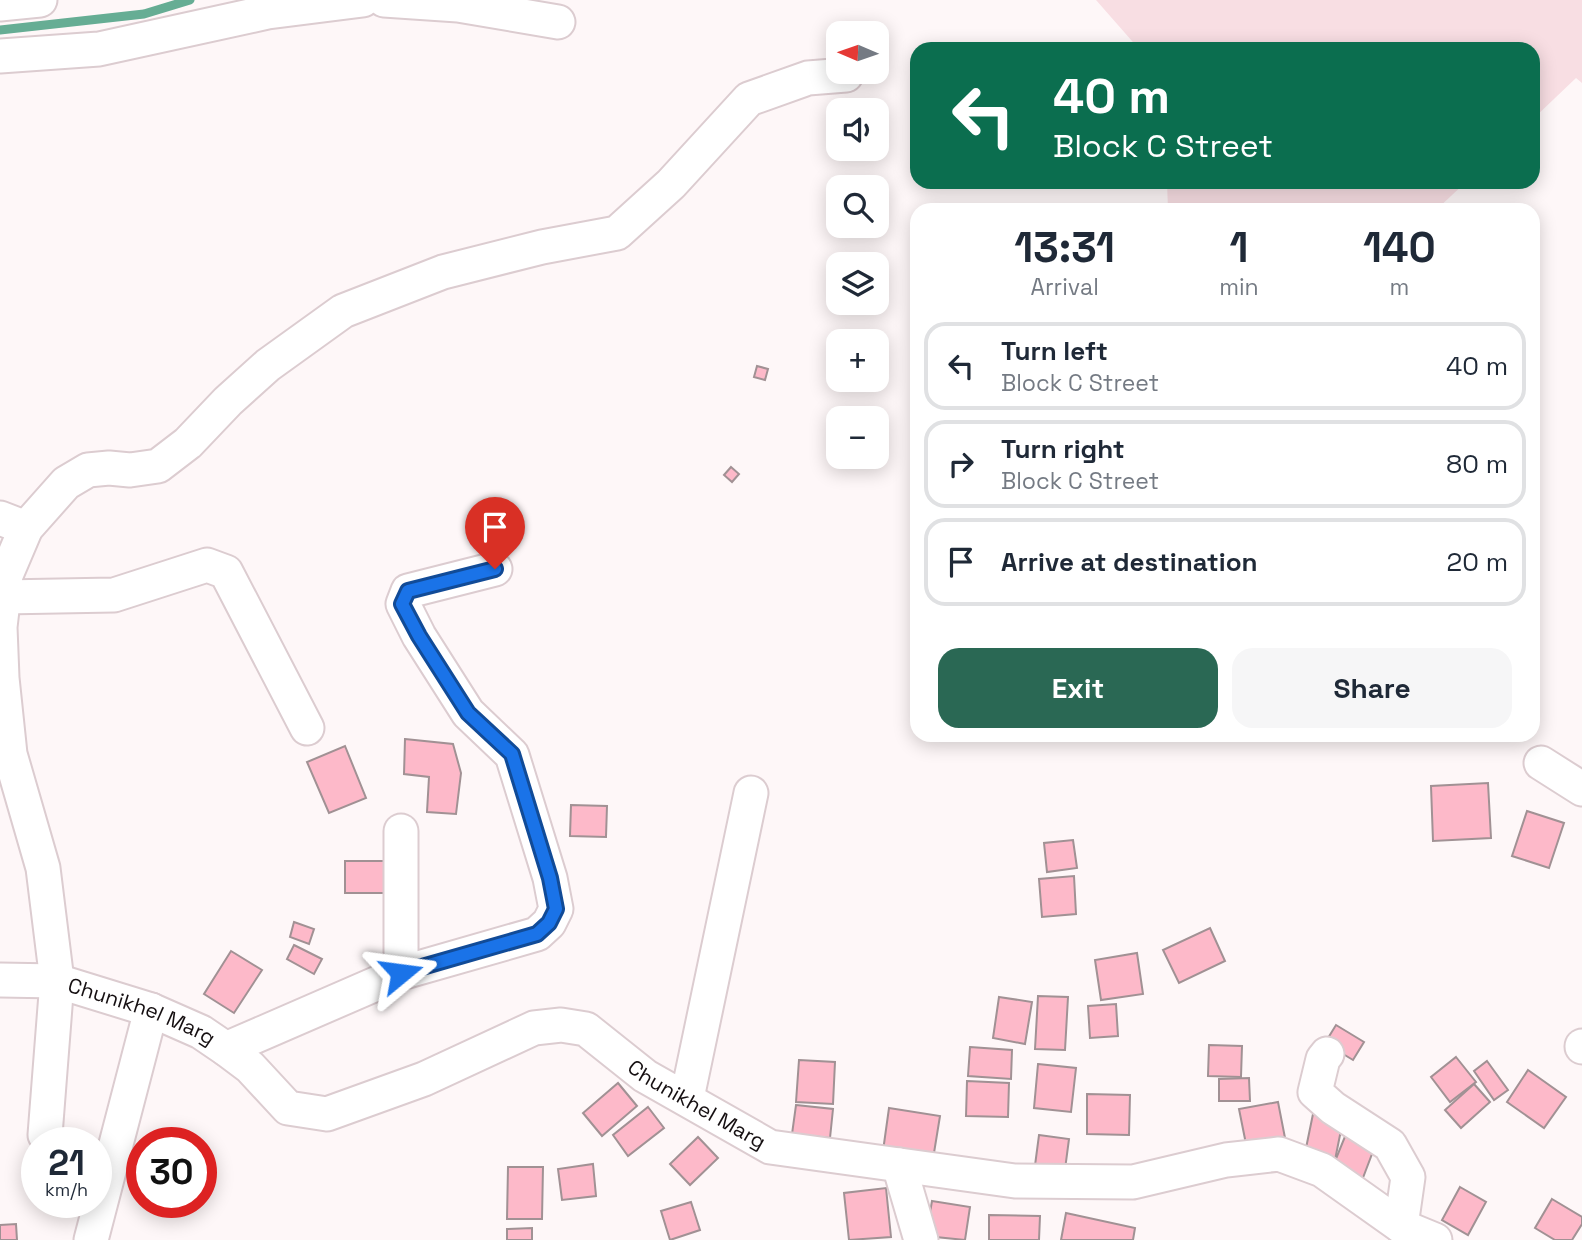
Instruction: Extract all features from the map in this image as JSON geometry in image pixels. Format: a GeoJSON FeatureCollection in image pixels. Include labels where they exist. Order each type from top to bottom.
{"type":"FeatureCollection","features":[{"type":"Feature","properties":{"kind":"street"},"geometry":{"type":"LineString","coordinates":[[0,4],[40,0]]}},
{"type":"Feature","properties":{"kind":"street"},"geometry":{"type":"LineString","coordinates":[[0,56],[99,49],[268,12],[363,0]]}},
{"type":"Feature","properties":{"kind":"street"},"geometry":{"type":"LineString","coordinates":[[384,0],[458,5],[558,22]]}},
{"type":"Feature","properties":{"kind":"street"},"geometry":{"type":"LineString","coordinates":[[46,1127],[57,981],[43,868],[10,754],[2,678],[1,617],[13,523],[88,470],[130,470],[158,466],[188,443],[228,401],[268,365],[343,311],[443,272],[542,247],[617,233],[671,184],[750,99],[808,78],[826,77]]}},
{"type":"Feature","properties":{"kind":"street"},"geometry":{"type":"LineString","coordinates":[[1,617],[114,595],[206,565],[226,572],[307,728]]}},
{"type":"Feature","properties":{"kind":"street"},"geometry":{"type":"LineString","coordinates":[[226,1049],[401,973],[537,934],[549,923],[556,909],[550,878],[512,754],[468,713],[402,604],[408,591],[495,569]]}},
{"type":"Feature","properties":{"kind":"street"},"geometry":{"type":"LineString","coordinates":[[1541,763],[1582,789]]}},
{"type":"Feature","properties":{"kind":"street"},"geometry":{"type":"LineString","coordinates":[[687,1098],[751,793]]}},
{"type":"Feature","properties":{"kind":"street"},"geometry":{"type":"LineString","coordinates":[[401,831],[401,973]]}},
{"type":"Feature","properties":{"kind":"street","name":"Chunikhel Marg"},"geometry":{"type":"LineString","coordinates":[[0,980],[57,981],[151,1010],[201,1032],[250,1067],[288,1108],[327,1114],[424,1079],[534,1028],[561,1025],[586,1029],[645,1076],[770,1147],[1016,1181],[1133,1182],[1226,1160],[1279,1154],[1322,1170],[1401,1226],[1435,1240]]}},
{"type":"Feature","properties":{"kind":"street"},"geometry":{"type":"LineString","coordinates":[[91,1240],[151,1010]]}},
{"type":"Feature","properties":{"kind":"street"},"geometry":{"type":"LineString","coordinates":[[1326,1054],[1315,1092],[1333,1108],[1390,1145],[1408,1177],[1401,1226]]}},
{"type":"Feature","properties":{"kind":"street"},"geometry":{"type":"LineString","coordinates":[[899,1165],[921,1240]]}},
{"type":"Feature","properties":{"kind":"shaded area"},"geometry":{"type":"Polygon","coordinates":[[[1096,0],[1582,0],[1582,83],[1576,78],[1540,112],[1540,42],[1133,42],[1096,0]]]}},
{"type":"Feature","properties":{"kind":"shaded area"},"geometry":{"type":"Polygon","coordinates":[[[1167,189],[1458,189],[1444,203],[1168,203],[1167,189]]]}},
{"type":"Feature","properties":{"kind":"building"},"geometry":{"type":"Polygon","coordinates":[[[757,366],[768,369],[765,380],[754,377],[757,366]]]}},
{"type":"Feature","properties":{"kind":"building"},"geometry":{"type":"Polygon","coordinates":[[[731,467],[739,474],[732,482],[724,475],[731,467]]]}},
{"type":"Feature","properties":{"kind":"building"},"geometry":{"type":"Polygon","coordinates":[[[405,739],[453,744],[461,773],[456,814],[427,812],[429,777],[404,774],[405,739]]]}},
{"type":"Feature","properties":{"kind":"building"},"geometry":{"type":"Polygon","coordinates":[[[345,746],[366,798],[329,813],[307,762],[345,746]]]}},
{"type":"Feature","properties":{"kind":"building"},"geometry":{"type":"Polygon","coordinates":[[[1488,783],[1491,838],[1433,841],[1431,786],[1488,783]]]}},
{"type":"Feature","properties":{"kind":"building"},"geometry":{"type":"Polygon","coordinates":[[[571,805],[607,806],[606,837],[570,836],[571,805]]]}},
{"type":"Feature","properties":{"kind":"building"},"geometry":{"type":"Polygon","coordinates":[[[1527,811],[1564,823],[1549,868],[1512,856],[1527,811]]]}},
{"type":"Feature","properties":{"kind":"building"},"geometry":{"type":"Polygon","coordinates":[[[1073,840],[1077,868],[1047,872],[1044,843],[1073,840]]]}},
{"type":"Feature","properties":{"kind":"building"},"geometry":{"type":"Polygon","coordinates":[[[345,861],[391,861],[391,893],[345,893],[345,861]]]}},
{"type":"Feature","properties":{"kind":"building"},"geometry":{"type":"Polygon","coordinates":[[[1074,876],[1076,914],[1042,917],[1039,879],[1074,876]]]}},
{"type":"Feature","properties":{"kind":"building"},"geometry":{"type":"Polygon","coordinates":[[[294,922],[314,929],[309,944],[290,937],[294,922]]]}},
{"type":"Feature","properties":{"kind":"building"},"geometry":{"type":"Polygon","coordinates":[[[1210,928],[1225,961],[1179,983],[1163,950],[1210,928]]]}},
{"type":"Feature","properties":{"kind":"building"},"geometry":{"type":"Polygon","coordinates":[[[294,945],[322,959],[314,974],[287,959],[294,945]]]}},
{"type":"Feature","properties":{"kind":"building"},"geometry":{"type":"Polygon","coordinates":[[[231,951],[262,970],[234,1013],[204,994],[231,951]]]}},
{"type":"Feature","properties":{"kind":"building"},"geometry":{"type":"Polygon","coordinates":[[[1137,953],[1143,994],[1101,1000],[1095,960],[1137,953]]]}},
{"type":"Feature","properties":{"kind":"building"},"geometry":{"type":"Polygon","coordinates":[[[1038,996],[1068,997],[1065,1050],[1035,1049],[1038,996]]]}},
{"type":"Feature","properties":{"kind":"building"},"geometry":{"type":"Polygon","coordinates":[[[999,997],[1032,1002],[1025,1044],[993,1038],[999,997]]]}},
{"type":"Feature","properties":{"kind":"building"},"geometry":{"type":"Polygon","coordinates":[[[1116,1004],[1118,1036],[1090,1038],[1088,1006],[1116,1004]]]}},
{"type":"Feature","properties":{"kind":"building"},"geometry":{"type":"Polygon","coordinates":[[[1336,1025],[1364,1042],[1353,1060],[1325,1043],[1336,1025]]]}},
{"type":"Feature","properties":{"kind":"building"},"geometry":{"type":"Polygon","coordinates":[[[1209,1045],[1242,1046],[1241,1077],[1208,1076],[1209,1045]]]}},
{"type":"Feature","properties":{"kind":"building"},"geometry":{"type":"Polygon","coordinates":[[[970,1047],[1012,1050],[1011,1079],[968,1076],[970,1047]]]}},
{"type":"Feature","properties":{"kind":"building"},"geometry":{"type":"Polygon","coordinates":[[[1456,1057],[1476,1082],[1450,1102],[1431,1077],[1456,1057]]]}},
{"type":"Feature","properties":{"kind":"building"},"geometry":{"type":"Polygon","coordinates":[[[799,1060],[835,1062],[833,1104],[796,1102],[799,1060]]]}},
{"type":"Feature","properties":{"kind":"building"},"geometry":{"type":"Polygon","coordinates":[[[1487,1061],[1508,1090],[1494,1100],[1474,1071],[1487,1061]]]}},
{"type":"Feature","properties":{"kind":"building"},"geometry":{"type":"Polygon","coordinates":[[[1038,1064],[1076,1068],[1071,1112],[1034,1108],[1038,1064]]]}},
{"type":"Feature","properties":{"kind":"building"},"geometry":{"type":"Polygon","coordinates":[[[1528,1070],[1566,1097],[1544,1128],[1507,1102],[1528,1070]]]}},
{"type":"Feature","properties":{"kind":"building"},"geometry":{"type":"Polygon","coordinates":[[[1249,1078],[1250,1101],[1219,1101],[1219,1079],[1249,1078]]]}},
{"type":"Feature","properties":{"kind":"building"},"geometry":{"type":"Polygon","coordinates":[[[967,1081],[1009,1083],[1008,1117],[966,1116],[967,1081]]]}},
{"type":"Feature","properties":{"kind":"building"},"geometry":{"type":"Polygon","coordinates":[[[618,1083],[637,1106],[602,1136],[583,1113],[618,1083]]]}},
{"type":"Feature","properties":{"kind":"building"},"geometry":{"type":"Polygon","coordinates":[[[1474,1084],[1490,1102],[1461,1128],[1445,1110],[1474,1084]]]}},
{"type":"Feature","properties":{"kind":"building"},"geometry":{"type":"Polygon","coordinates":[[[1087,1094],[1130,1095],[1129,1135],[1087,1134],[1087,1094]]]}},
{"type":"Feature","properties":{"kind":"building"},"geometry":{"type":"Polygon","coordinates":[[[1278,1102],[1286,1143],[1247,1149],[1239,1109],[1278,1102]]]}},
{"type":"Feature","properties":{"kind":"building"},"geometry":{"type":"Polygon","coordinates":[[[796,1105],[833,1109],[830,1138],[792,1134],[796,1105]]]}},
{"type":"Feature","properties":{"kind":"building"},"geometry":{"type":"Polygon","coordinates":[[[648,1107],[664,1128],[628,1156],[613,1135],[648,1107]]]}},
{"type":"Feature","properties":{"kind":"building"},"geometry":{"type":"Polygon","coordinates":[[[889,1108],[940,1116],[933,1159],[883,1151],[889,1108]]]}},
{"type":"Feature","properties":{"kind":"building"},"geometry":{"type":"Polygon","coordinates":[[[1313,1114],[1343,1120],[1335,1160],[1305,1153],[1313,1114]]]}},
{"type":"Feature","properties":{"kind":"building"},"geometry":{"type":"Polygon","coordinates":[[[1346,1134],[1375,1146],[1361,1183],[1331,1171],[1346,1134]]]}},
{"type":"Feature","properties":{"kind":"building"},"geometry":{"type":"Polygon","coordinates":[[[1039,1135],[1069,1139],[1064,1177],[1034,1173],[1039,1135]]]}},
{"type":"Feature","properties":{"kind":"building"},"geometry":{"type":"Polygon","coordinates":[[[698,1137],[718,1158],[690,1185],[670,1164],[698,1137]]]}},
{"type":"Feature","properties":{"kind":"building"},"geometry":{"type":"Polygon","coordinates":[[[593,1164],[596,1196],[562,1200],[558,1169],[593,1164]]]}},
{"type":"Feature","properties":{"kind":"building"},"geometry":{"type":"Polygon","coordinates":[[[508,1167],[543,1167],[542,1219],[507,1219],[508,1167]]]}},
{"type":"Feature","properties":{"kind":"building"},"geometry":{"type":"Polygon","coordinates":[[[1460,1187],[1486,1202],[1468,1235],[1442,1220],[1460,1187]]]}},
{"type":"Feature","properties":{"kind":"building"},"geometry":{"type":"Polygon","coordinates":[[[886,1188],[891,1237],[849,1240],[844,1193],[886,1188]]]}},
{"type":"Feature","properties":{"kind":"building"},"geometry":{"type":"Polygon","coordinates":[[[1552,1199],[1582,1217],[1582,1224],[1572,1240],[1555,1240],[1535,1228],[1552,1199]]]}},
{"type":"Feature","properties":{"kind":"building"},"geometry":{"type":"Polygon","coordinates":[[[932,1201],[970,1207],[965,1240],[926,1236],[932,1201]]]}},
{"type":"Feature","properties":{"kind":"building"},"geometry":{"type":"Polygon","coordinates":[[[691,1202],[700,1230],[670,1240],[661,1211],[691,1202]]]}},
{"type":"Feature","properties":{"kind":"building"},"geometry":{"type":"Polygon","coordinates":[[[1066,1213],[1135,1228],[1133,1240],[1061,1240],[1066,1213]]]}},
{"type":"Feature","properties":{"kind":"building"},"geometry":{"type":"Polygon","coordinates":[[[989,1215],[1040,1216],[1039,1240],[989,1240],[989,1215]]]}},
{"type":"Feature","properties":{"kind":"building"},"geometry":{"type":"Polygon","coordinates":[[[16,1224],[17,1240],[0,1240],[0,1225],[16,1224]]]}},
{"type":"Feature","properties":{"kind":"building"},"geometry":{"type":"Polygon","coordinates":[[[532,1228],[532,1240],[507,1240],[507,1229],[532,1228]]]}},
{"type":"Feature","properties":{"kind":"waterway"},"geometry":{"type":"LineString","coordinates":[[0,30],[144,14],[190,0]]}},
{"type":"Feature","properties":{"kind":"route"},"geometry":{"type":"LineString","coordinates":[[401,973],[537,934],[549,923],[556,909],[550,878],[512,754],[468,713],[402,604],[408,591],[495,569]]}}]}
